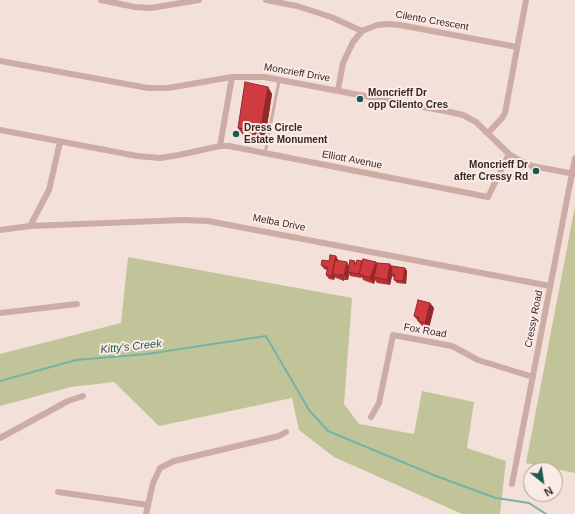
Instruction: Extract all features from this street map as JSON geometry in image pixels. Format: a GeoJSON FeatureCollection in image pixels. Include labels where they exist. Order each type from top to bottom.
{"type":"FeatureCollection","features":[{"type":"Feature","properties":{"kind":"street"},"geometry":{"type":"LineString","coordinates":[[101,0],[135,7],[151,8],[199,0]]}},
{"type":"Feature","properties":{"kind":"street"},"geometry":{"type":"LineString","coordinates":[[266,0],[304,8],[331,17],[362,31],[353,42],[347,53],[338,90]]}},
{"type":"Feature","properties":{"kind":"street"},"geometry":{"type":"LineString","coordinates":[[489,132],[505,113],[526,0]]}},
{"type":"Feature","properties":{"kind":"street","name":"Cilento Crescent"},"geometry":{"type":"LineString","coordinates":[[362,31],[377,25],[389,24],[517,47]]}},
{"type":"Feature","properties":{"kind":"street","name":"Moncrieff Drive"},"geometry":{"type":"LineString","coordinates":[[0,61],[148,88],[168,88],[232,77],[255,76],[338,90],[463,115],[476,122],[489,132],[509,154],[532,166],[574,174]]}},
{"type":"Feature","properties":{"kind":"street"},"geometry":{"type":"LineString","coordinates":[[220,146],[232,77]]}},
{"type":"Feature","properties":{"kind":"street","name":"Elliott Avenue"},"geometry":{"type":"LineString","coordinates":[[0,130],[137,156],[160,158],[179,156],[220,146],[265,153],[488,197],[509,154]]}},
{"type":"Feature","properties":{"kind":"street"},"geometry":{"type":"LineString","coordinates":[[30,226],[49,190],[60,142]]}},
{"type":"Feature","properties":{"kind":"street","name":"Cressy Road"},"geometry":{"type":"LineString","coordinates":[[512,484],[550,286],[574,174],[575,158]]}},
{"type":"Feature","properties":{"kind":"street","name":"Melba Drive"},"geometry":{"type":"LineString","coordinates":[[0,230],[30,226],[183,220],[208,221],[550,286]]}},
{"type":"Feature","properties":{"kind":"street"},"geometry":{"type":"LineString","coordinates":[[0,313],[77,304]]}},
{"type":"Feature","properties":{"kind":"street","name":"Fox Road"},"geometry":{"type":"LineString","coordinates":[[371,417],[377,409],[380,398],[393,335],[452,346],[478,360],[533,377]]}},
{"type":"Feature","properties":{"kind":"street"},"geometry":{"type":"LineString","coordinates":[[0,438],[68,401],[83,396]]}},
{"type":"Feature","properties":{"kind":"street"},"geometry":{"type":"LineString","coordinates":[[146,514],[153,483],[160,468],[174,461],[279,436],[286,432]]}},
{"type":"Feature","properties":{"kind":"street"},"geometry":{"type":"LineString","coordinates":[[58,492],[148,505]]}},
{"type":"Feature","properties":{"kind":"lane"},"geometry":{"type":"LineString","coordinates":[[265,153],[280,79]]}},
{"type":"Feature","properties":{"kind":"green space"},"geometry":{"type":"Polygon","coordinates":[[[575,206],[575,473],[563,471],[563,462],[526,462],[575,206]]]}},
{"type":"Feature","properties":{"kind":"green space"},"geometry":{"type":"Polygon","coordinates":[[[128,257],[352,298],[344,404],[359,424],[414,434],[422,391],[474,402],[467,448],[506,461],[500,514],[462,514],[334,457],[299,430],[292,398],[159,426],[114,382],[71,387],[0,406],[0,354],[121,323],[128,257]]]}},
{"type":"Feature","properties":{"kind":"building"},"geometry":{"type":"Polygon","coordinates":[[[245,82],[268,87],[260,132],[238,128],[245,82]]]}},
{"type":"Feature","properties":{"kind":"building"},"geometry":{"type":"Polygon","coordinates":[[[330,255],[336,256],[332,276],[326,275],[328,267],[321,265],[322,260],[329,261],[330,255]]]}},
{"type":"Feature","properties":{"kind":"building"},"geometry":{"type":"Polygon","coordinates":[[[363,259],[376,262],[370,278],[359,274],[363,259]]]}},
{"type":"Feature","properties":{"kind":"building"},"geometry":{"type":"Polygon","coordinates":[[[335,260],[347,262],[344,275],[340,274],[340,276],[332,273],[335,260]]]}},
{"type":"Feature","properties":{"kind":"building"},"geometry":{"type":"Polygon","coordinates":[[[350,260],[355,261],[354,264],[356,264],[357,260],[362,261],[359,274],[348,272],[350,260]]]}},
{"type":"Feature","properties":{"kind":"building"},"geometry":{"type":"Polygon","coordinates":[[[377,263],[390,264],[387,280],[374,277],[377,263]]]}},
{"type":"Feature","properties":{"kind":"building"},"geometry":{"type":"Polygon","coordinates":[[[392,266],[405,268],[403,281],[394,280],[395,274],[391,274],[392,266]]]}},
{"type":"Feature","properties":{"kind":"building"},"geometry":{"type":"Polygon","coordinates":[[[418,300],[430,303],[425,323],[418,321],[419,317],[414,316],[418,300]]]}},
{"type":"Feature","properties":{"kind":"waterway","name":"Kitty's Creek"},"geometry":{"type":"LineString","coordinates":[[0,381],[76,360],[147,354],[266,336],[309,410],[328,431],[436,476],[496,498],[529,503],[546,514]]}},
{"type":"Feature","properties":{"kind":"place","name":"Moncrieff Dr opp Cilento Cres"},"geometry":{"type":"Point","coordinates":[360,99]}},
{"type":"Feature","properties":{"kind":"place","name":"Dress Circle Estate Monument"},"geometry":{"type":"Point","coordinates":[236,134]}},
{"type":"Feature","properties":{"kind":"place","name":"Moncrieff Dr after Cressy Rd"},"geometry":{"type":"Point","coordinates":[536,171]}}]}
